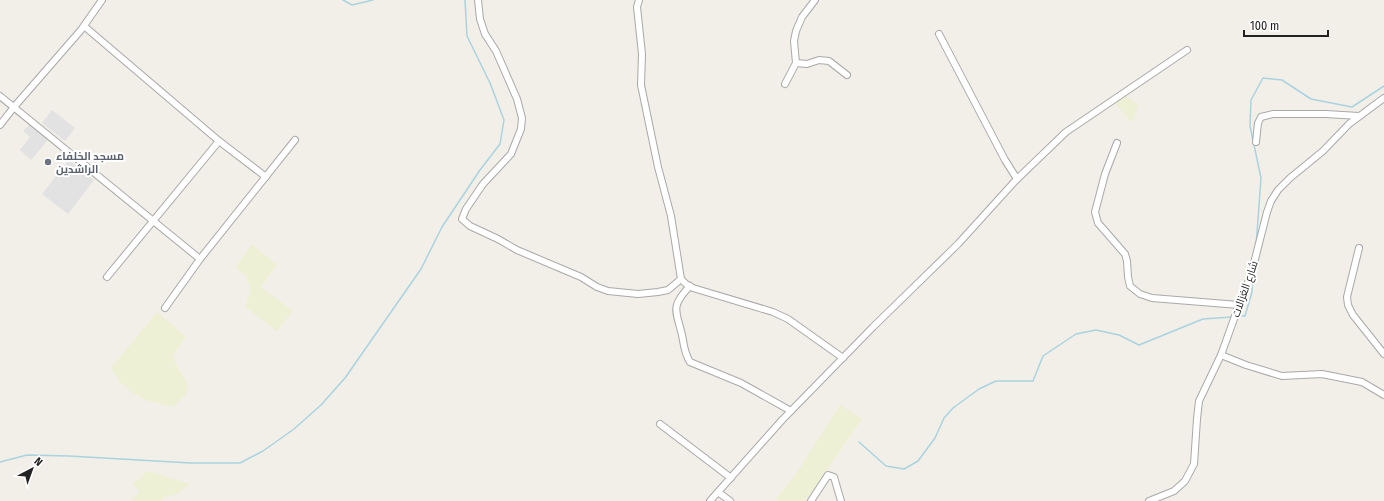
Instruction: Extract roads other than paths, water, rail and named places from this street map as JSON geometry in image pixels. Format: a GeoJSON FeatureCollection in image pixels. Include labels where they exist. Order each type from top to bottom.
{"type":"FeatureCollection","features":[{"type":"Feature","properties":{"kind":"street"},"geometry":{"type":"LineString","coordinates":[[0,125],[84,26],[102,0]]}},
{"type":"Feature","properties":{"kind":"street"},"geometry":{"type":"LineString","coordinates":[[478,0],[477,5],[485,34],[496,52],[517,99],[522,118],[521,129],[510,154],[483,184],[466,209],[462,219],[470,226],[517,250],[581,277],[597,287],[608,291],[638,294],[658,292],[668,290],[681,279]]}},
{"type":"Feature","properties":{"kind":"street"},"geometry":{"type":"LineString","coordinates":[[639,0],[637,7],[642,54],[641,85],[658,167],[671,216],[681,279],[690,286],[773,312],[788,319],[843,358]]}},
{"type":"Feature","properties":{"kind":"street"},"geometry":{"type":"LineString","coordinates":[[785,84],[796,63],[794,41],[796,31],[802,17],[815,0]]}},
{"type":"Feature","properties":{"kind":"street"},"geometry":{"type":"LineString","coordinates":[[84,26],[219,141],[266,177]]}},
{"type":"Feature","properties":{"kind":"street"},"geometry":{"type":"LineString","coordinates":[[939,34],[1005,160],[1017,179]]}},
{"type":"Feature","properties":{"kind":"street"},"geometry":{"type":"LineString","coordinates":[[710,501],[791,412],[843,358],[958,244],[1017,179],[1066,132],[1187,50]]}},
{"type":"Feature","properties":{"kind":"street"},"geometry":{"type":"LineString","coordinates":[[796,63],[807,64],[819,60],[829,61],[847,75]]}},
{"type":"Feature","properties":{"kind":"street"},"geometry":{"type":"LineString","coordinates":[[0,96],[200,259]]}},
{"type":"Feature","properties":{"kind":"street","name":"شارع الغزالات"},"geometry":{"type":"LineString","coordinates":[[1149,501],[1174,491],[1184,481],[1194,464],[1197,419],[1200,402],[1221,355],[1251,275],[1271,201],[1278,190],[1290,178],[1323,151],[1359,116],[1384,98]]}},
{"type":"Feature","properties":{"kind":"street"},"geometry":{"type":"LineString","coordinates":[[1256,142],[1258,123],[1262,117],[1273,114],[1326,114],[1359,116]]}},
{"type":"Feature","properties":{"kind":"street"},"geometry":{"type":"LineString","coordinates":[[165,308],[200,259],[295,140]]}},
{"type":"Feature","properties":{"kind":"street"},"geometry":{"type":"LineString","coordinates":[[107,277],[219,141]]}},
{"type":"Feature","properties":{"kind":"street"},"geometry":{"type":"LineString","coordinates":[[1117,143],[1095,212],[1098,223],[1125,254],[1130,286],[1140,294],[1152,298],[1239,305]]}},
{"type":"Feature","properties":{"kind":"street"},"geometry":{"type":"LineString","coordinates":[[1359,248],[1347,296],[1348,305],[1353,315],[1384,354]]}},
{"type":"Feature","properties":{"kind":"street"},"geometry":{"type":"LineString","coordinates":[[690,286],[682,295],[677,305],[676,317],[682,333],[686,355],[690,362],[742,383],[791,412]]}},
{"type":"Feature","properties":{"kind":"street"},"geometry":{"type":"LineString","coordinates":[[1221,355],[1246,365],[1282,376],[1322,374],[1362,382],[1384,395]]}},
{"type":"Feature","properties":{"kind":"street"},"geometry":{"type":"LineString","coordinates":[[660,424],[731,478]]}},
{"type":"Feature","properties":{"kind":"street"},"geometry":{"type":"LineString","coordinates":[[811,501],[828,475],[834,477],[841,501]]}},
{"type":"Feature","properties":{"kind":"street"},"geometry":{"type":"LineString","coordinates":[[718,492],[730,501]]}},
{"type":"Feature","properties":{"kind":"waterway"},"geometry":{"type":"LineString","coordinates":[[343,0],[352,5],[373,0]]}},
{"type":"Feature","properties":{"kind":"waterway"},"geometry":{"type":"LineString","coordinates":[[0,462],[27,455],[191,463],[240,463],[263,451],[294,429],[321,405],[345,378],[421,269],[442,227],[480,170],[500,144],[504,120],[490,83],[467,36],[465,0]]}},
{"type":"Feature","properties":{"kind":"waterway"},"geometry":{"type":"LineString","coordinates":[[1256,246],[1261,178],[1250,126],[1251,100],[1263,78],[1282,80],[1311,99],[1352,107],[1384,86]]}},
{"type":"Feature","properties":{"kind":"waterway"},"geometry":{"type":"LineString","coordinates":[[1236,316],[1245,316],[1252,292],[1253,277]]}},
{"type":"Feature","properties":{"kind":"waterway"},"geometry":{"type":"LineString","coordinates":[[859,442],[886,466],[904,469],[918,461],[935,438],[944,418],[953,408],[979,389],[996,381],[1033,381],[1043,356],[1076,334],[1096,330],[1119,335],[1139,345],[1203,319],[1232,317]]}},
{"type":"Feature","properties":{"kind":"place","name":"مسجد الخلفاء الراشدين"},"geometry":{"type":"Point","coordinates":[48,162]}}]}
